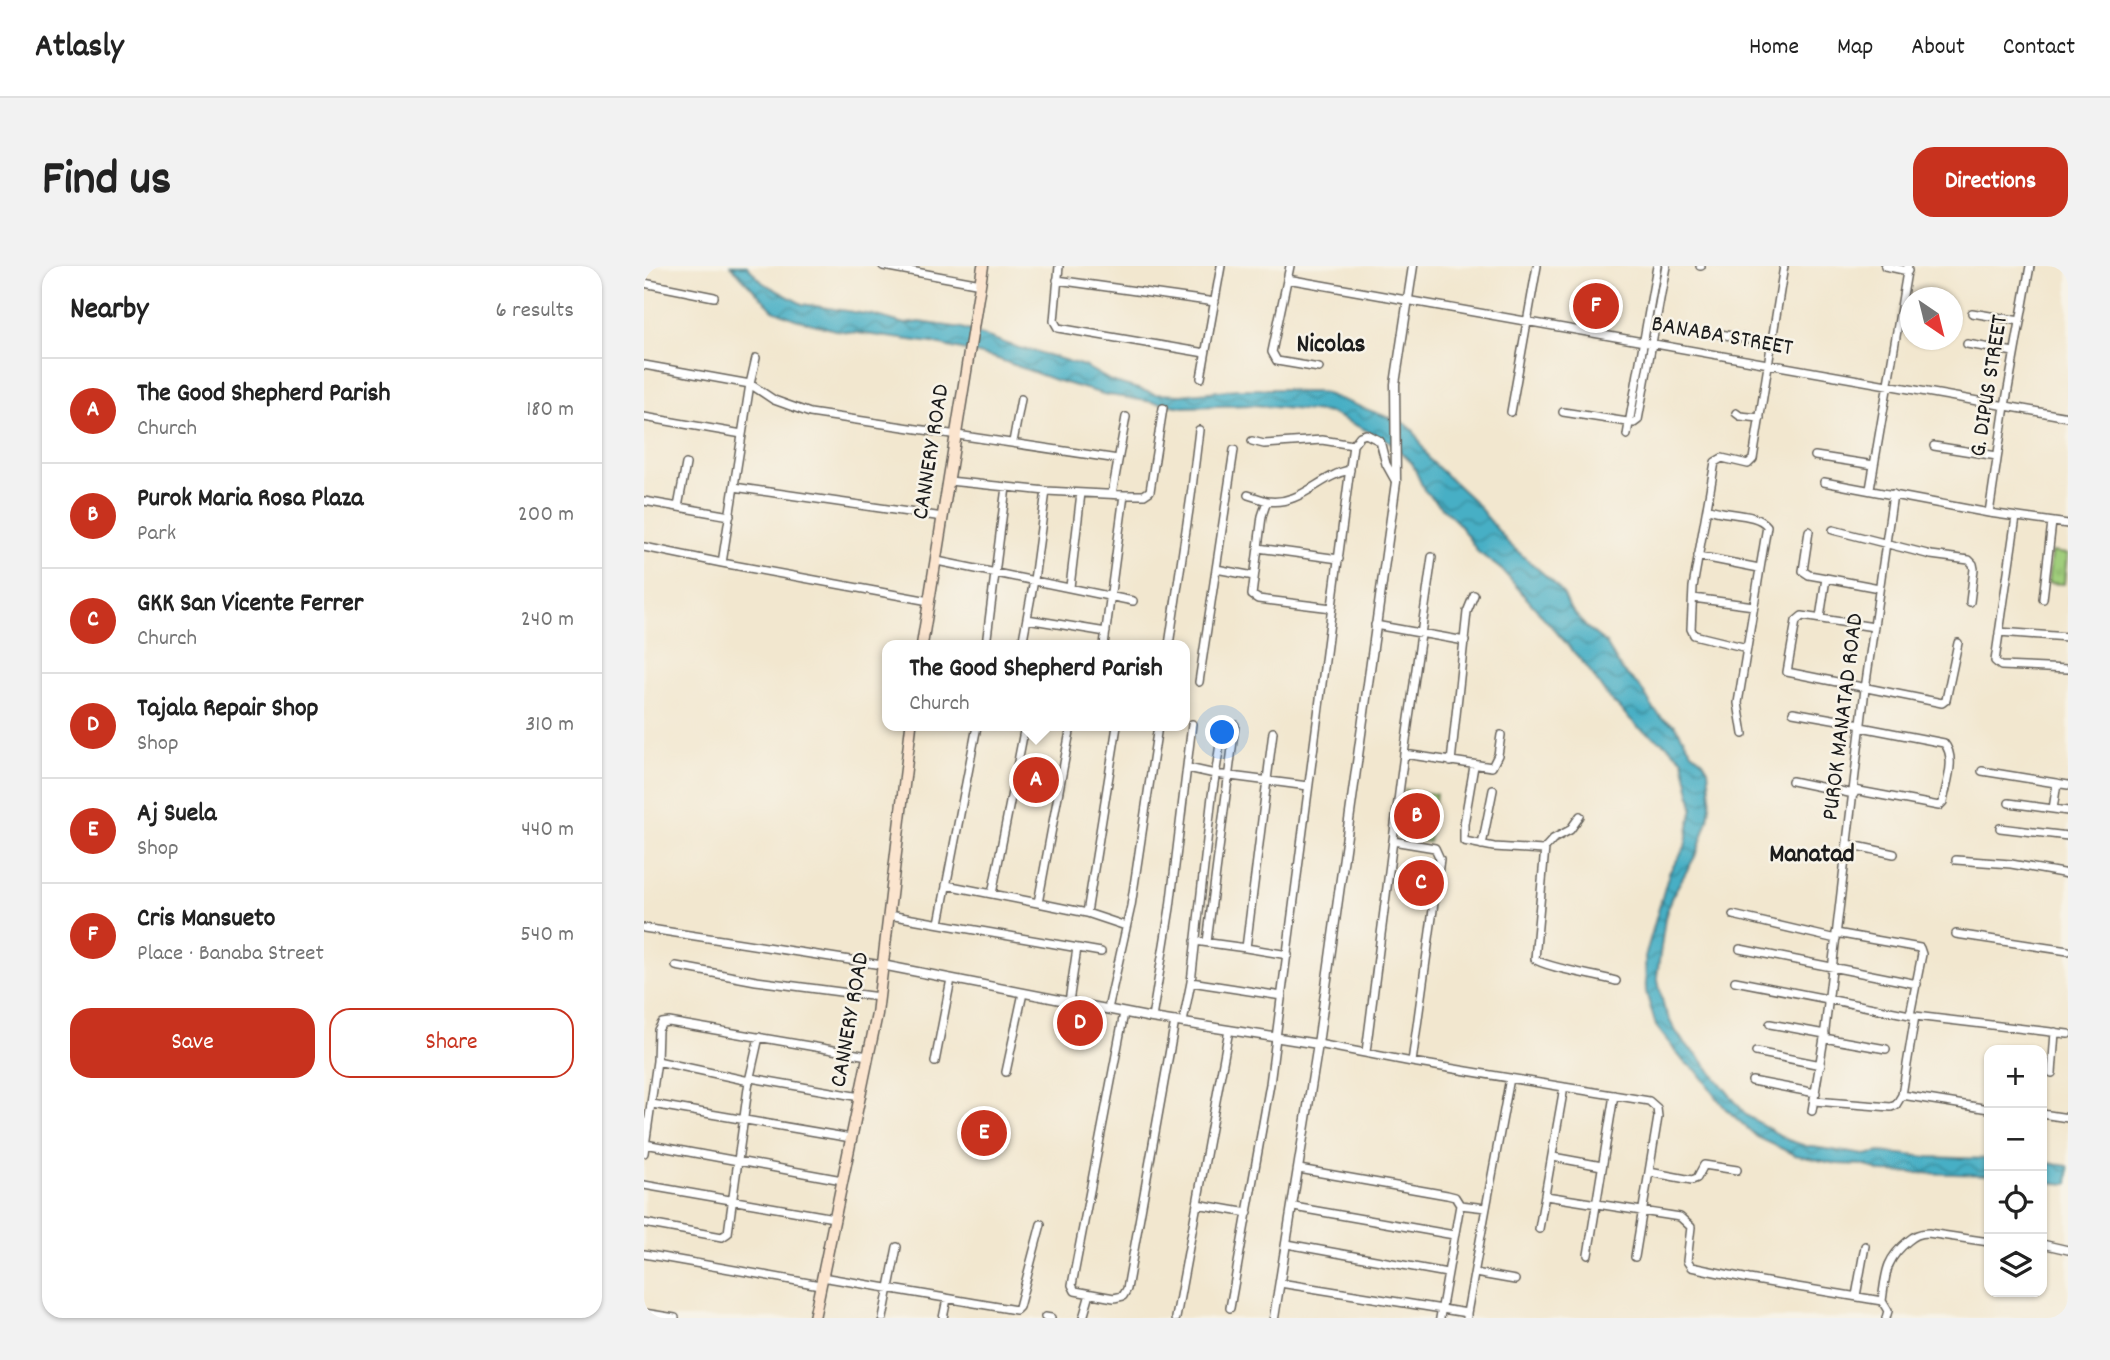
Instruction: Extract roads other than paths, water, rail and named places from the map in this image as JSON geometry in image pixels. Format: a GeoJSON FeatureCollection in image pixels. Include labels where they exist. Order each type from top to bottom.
{"type":"FeatureCollection","features":[{"type":"Feature","properties":{"kind":"main road","name":"CANNERY ROAD"},"geometry":{"type":"LineString","coordinates":[[923,640],[984,266]]}},
{"type":"Feature","properties":{"kind":"main road","name":"CANNERY ROAD"},"geometry":{"type":"LineString","coordinates":[[814,1318],[879,997],[910,731]]}},
{"type":"Feature","properties":{"kind":"street"},"geometry":{"type":"LineString","coordinates":[[883,266],[981,284]]}},
{"type":"Feature","properties":{"kind":"street"},"geometry":{"type":"LineString","coordinates":[[1059,266],[1054,321],[1058,328],[1205,353]]}},
{"type":"Feature","properties":{"kind":"street"},"geometry":{"type":"LineString","coordinates":[[1201,378],[1221,266]]}},
{"type":"Feature","properties":{"kind":"street"},"geometry":{"type":"LineString","coordinates":[[1290,266],[1272,348],[1274,357],[1277,361],[1319,368]]}},
{"type":"Feature","properties":{"kind":"street"},"geometry":{"type":"LineString","coordinates":[[1274,1318],[1294,1207],[1318,1044],[1396,482],[1395,394],[1413,266]]}},
{"type":"Feature","properties":{"kind":"street"},"geometry":{"type":"LineString","coordinates":[[1511,412],[1537,266]]}},
{"type":"Feature","properties":{"kind":"street"},"geometry":{"type":"LineString","coordinates":[[1563,412],[1635,423],[1639,419],[1657,266]]}},
{"type":"Feature","properties":{"kind":"street"},"geometry":{"type":"LineString","coordinates":[[1648,342],[1666,266]]}},
{"type":"Feature","properties":{"kind":"street"},"geometry":{"type":"LineString","coordinates":[[1747,648],[1693,633],[1693,598],[1709,485],[1716,460],[1722,458],[1751,462],[1784,266]]}},
{"type":"Feature","properties":{"kind":"street"},"geometry":{"type":"LineString","coordinates":[[1870,489],[1908,268],[1885,266]]}},
{"type":"Feature","properties":{"kind":"street","name":"G. DIPUS STREET"},"geometry":{"type":"LineString","coordinates":[[1989,513],[2030,266]]}},
{"type":"Feature","properties":{"kind":"street","name":"BANABA STREET"},"geometry":{"type":"LineString","coordinates":[[1287,279],[2068,416]]}},
{"type":"Feature","properties":{"kind":"street"},"geometry":{"type":"LineString","coordinates":[[1057,280],[1215,302]]}},
{"type":"Feature","properties":{"kind":"street"},"geometry":{"type":"LineString","coordinates":[[644,283],[714,297]]}},
{"type":"Feature","properties":{"kind":"street"},"geometry":{"type":"LineString","coordinates":[[1972,313],[2020,321]]}},
{"type":"Feature","properties":{"kind":"street"},"geometry":{"type":"LineString","coordinates":[[1720,334],[1772,343]]}},
{"type":"Feature","properties":{"kind":"street"},"geometry":{"type":"LineString","coordinates":[[1968,344],[2014,352]]}},
{"type":"Feature","properties":{"kind":"street"},"geometry":{"type":"LineString","coordinates":[[722,563],[750,384],[757,358]]}},
{"type":"Feature","properties":{"kind":"street"},"geometry":{"type":"LineString","coordinates":[[644,365],[750,384],[774,400],[810,413],[1118,458]]}},
{"type":"Feature","properties":{"kind":"street"},"geometry":{"type":"LineString","coordinates":[[1013,442],[1021,399]]}},
{"type":"Feature","properties":{"kind":"street"},"geometry":{"type":"LineString","coordinates":[[949,481],[1046,491],[1144,495],[1150,491],[1164,408]]}},
{"type":"Feature","properties":{"kind":"street"},"geometry":{"type":"LineString","coordinates":[[1736,413],[1740,416],[1760,418]]}},
{"type":"Feature","properties":{"kind":"street"},"geometry":{"type":"LineString","coordinates":[[644,417],[742,433]]}},
{"type":"Feature","properties":{"kind":"street"},"geometry":{"type":"LineString","coordinates":[[1112,494],[1126,417]]}},
{"type":"Feature","properties":{"kind":"street"},"geometry":{"type":"LineString","coordinates":[[1627,435],[1629,422]]}},
{"type":"Feature","properties":{"kind":"street"},"geometry":{"type":"LineString","coordinates":[[1170,640],[1199,430]]}},
{"type":"Feature","properties":{"kind":"street"},"geometry":{"type":"LineString","coordinates":[[1230,1308],[1248,1213],[1288,955],[1353,444],[1356,439],[1363,435],[1380,441],[1386,464],[1396,482]]}},
{"type":"Feature","properties":{"kind":"street"},"geometry":{"type":"LineString","coordinates":[[1252,442],[1322,440],[1353,444]]}},
{"type":"Feature","properties":{"kind":"street"},"geometry":{"type":"LineString","coordinates":[[1934,446],[1997,456]]}},
{"type":"Feature","properties":{"kind":"street"},"geometry":{"type":"LineString","coordinates":[[1199,682],[1234,450]]}},
{"type":"Feature","properties":{"kind":"street"},"geometry":{"type":"LineString","coordinates":[[1815,456],[1874,465]]}},
{"type":"Feature","properties":{"kind":"street"},"geometry":{"type":"LineString","coordinates":[[678,507],[686,464]]}},
{"type":"Feature","properties":{"kind":"street"},"geometry":{"type":"LineString","coordinates":[[1248,495],[1267,501],[1295,498],[1350,470]]}},
{"type":"Feature","properties":{"kind":"street"},"geometry":{"type":"LineString","coordinates":[[1824,482],[1989,513],[2068,524]]}},
{"type":"Feature","properties":{"kind":"street"},"geometry":{"type":"LineString","coordinates":[[734,487],[943,517]]}},
{"type":"Feature","properties":{"kind":"street"},"geometry":{"type":"LineString","coordinates":[[987,640],[1006,487]]}},
{"type":"Feature","properties":{"kind":"street"},"geometry":{"type":"LineString","coordinates":[[1023,640],[1046,491]]}},
{"type":"Feature","properties":{"kind":"street"},"geometry":{"type":"LineString","coordinates":[[1070,587],[1081,493]]}},
{"type":"Feature","properties":{"kind":"street","name":"PUROK MANATAD ROAD"},"geometry":{"type":"LineString","coordinates":[[1812,1111],[1825,1036],[1865,689],[1893,494]]}},
{"type":"Feature","properties":{"kind":"street"},"geometry":{"type":"LineString","coordinates":[[1105,640],[1124,495]]}},
{"type":"Feature","properties":{"kind":"street"},"geometry":{"type":"LineString","coordinates":[[644,501],[730,516]]}},
{"type":"Feature","properties":{"kind":"street"},"geometry":{"type":"LineString","coordinates":[[1267,501],[1262,516],[1252,595],[1258,599],[1332,608]]}},
{"type":"Feature","properties":{"kind":"street"},"geometry":{"type":"LineString","coordinates":[[1707,508],[1715,512],[1757,519],[1766,523],[1767,527],[1738,703],[1743,734]]}},
{"type":"Feature","properties":{"kind":"street"},"geometry":{"type":"LineString","coordinates":[[2016,517],[1995,659],[1998,665],[2068,669]]}},
{"type":"Feature","properties":{"kind":"street"},"geometry":{"type":"LineString","coordinates":[[2043,599],[2052,522]]}},
{"type":"Feature","properties":{"kind":"street"},"geometry":{"type":"LineString","coordinates":[[1833,530],[1972,562],[1970,602]]}},
{"type":"Feature","properties":{"kind":"street"},"geometry":{"type":"LineString","coordinates":[[1809,531],[1803,571],[1809,575],[1880,588]]}},
{"type":"Feature","properties":{"kind":"street"},"geometry":{"type":"LineString","coordinates":[[644,547],[929,601]]}},
{"type":"Feature","properties":{"kind":"street"},"geometry":{"type":"LineString","coordinates":[[1258,548],[1339,559]]}},
{"type":"Feature","properties":{"kind":"street"},"geometry":{"type":"LineString","coordinates":[[1366,1052],[1432,556]]}},
{"type":"Feature","properties":{"kind":"street"},"geometry":{"type":"LineString","coordinates":[[1698,556],[1759,568]]}},
{"type":"Feature","properties":{"kind":"street"},"geometry":{"type":"LineString","coordinates":[[937,561],[997,571],[1133,601]]}},
{"type":"Feature","properties":{"kind":"street"},"geometry":{"type":"LineString","coordinates":[[1216,569],[1254,576]]}},
{"type":"Feature","properties":{"kind":"street"},"geometry":{"type":"LineString","coordinates":[[1820,618],[1826,578]]}},
{"type":"Feature","properties":{"kind":"street"},"geometry":{"type":"LineString","coordinates":[[1451,762],[1469,605],[1474,594]]}},
{"type":"Feature","properties":{"kind":"street"},"geometry":{"type":"LineString","coordinates":[[1693,598],[1754,606]]}},
{"type":"Feature","properties":{"kind":"street"},"geometry":{"type":"LineString","coordinates":[[1874,626],[1802,615],[1796,621],[1787,672],[1942,704],[1946,700],[1958,643]]}},
{"type":"Feature","properties":{"kind":"street"},"geometry":{"type":"LineString","coordinates":[[1027,619],[1106,632]]}},
{"type":"Feature","properties":{"kind":"street"},"geometry":{"type":"LineString","coordinates":[[1375,625],[1465,640]]}},
{"type":"Feature","properties":{"kind":"street"},"geometry":{"type":"LineString","coordinates":[[2000,632],[2068,637]]}},
{"type":"Feature","properties":{"kind":"street"},"geometry":{"type":"LineString","coordinates":[[1792,781],[1939,806],[1943,802],[1950,762],[1944,743],[1793,712]]}},
{"type":"Feature","properties":{"kind":"street"},"geometry":{"type":"LineString","coordinates":[[1152,1018],[1170,908],[1192,724]]}},
{"type":"Feature","properties":{"kind":"street"},"geometry":{"type":"LineString","coordinates":[[1207,942],[1235,725]]}},
{"type":"Feature","properties":{"kind":"street"},"geometry":{"type":"LineString","coordinates":[[939,923],[975,731]]}},
{"type":"Feature","properties":{"kind":"street"},"geometry":{"type":"LineString","coordinates":[[992,894],[1024,731]]}},
{"type":"Feature","properties":{"kind":"street"},"geometry":{"type":"LineString","coordinates":[[1038,903],[1071,731]]}},
{"type":"Feature","properties":{"kind":"street"},"geometry":{"type":"LineString","coordinates":[[1087,913],[1116,731]]}},
{"type":"Feature","properties":{"kind":"street"},"geometry":{"type":"LineString","coordinates":[[1108,1009],[1126,926],[1157,731]]}},
{"type":"Feature","properties":{"kind":"street"},"geometry":{"type":"LineString","coordinates":[[1124,1013],[1072,1285],[1075,1291],[1120,1298],[1125,1295],[1127,1289],[1179,1022],[1191,982],[1222,732]]}},
{"type":"Feature","properties":{"kind":"street"},"geometry":{"type":"LineString","coordinates":[[1246,948],[1273,732]]}},
{"type":"Feature","properties":{"kind":"street"},"geometry":{"type":"LineString","coordinates":[[1404,754],[1488,768],[1495,764],[1501,735]]}},
{"type":"Feature","properties":{"kind":"street"},"geometry":{"type":"LineString","coordinates":[[1474,766],[1463,839],[1482,845],[1538,850],[1570,830],[1580,816]]}},
{"type":"Feature","properties":{"kind":"street"},"geometry":{"type":"LineString","coordinates":[[1188,768],[1215,775],[1308,786]]}},
{"type":"Feature","properties":{"kind":"street"},"geometry":{"type":"LineString","coordinates":[[1982,771],[2068,785]]}},
{"type":"Feature","properties":{"kind":"street"},"geometry":{"type":"LineString","coordinates":[[2053,809],[2057,783]]}},
{"type":"Feature","properties":{"kind":"street"},"geometry":{"type":"LineString","coordinates":[[1482,845],[1493,790]]}},
{"type":"Feature","properties":{"kind":"street"},"geometry":{"type":"LineString","coordinates":[[2009,803],[2068,811]]}},
{"type":"Feature","properties":{"kind":"street"},"geometry":{"type":"LineString","coordinates":[[2000,828],[2068,836]]}},
{"type":"Feature","properties":{"kind":"street"},"geometry":{"type":"LineString","coordinates":[[1393,841],[1435,848],[1440,859],[1412,1062]]}},
{"type":"Feature","properties":{"kind":"street"},"geometry":{"type":"LineString","coordinates":[[1847,844],[1894,854]]}},
{"type":"Feature","properties":{"kind":"street"},"geometry":{"type":"LineString","coordinates":[[1545,848],[1535,959],[1542,965],[1616,981]]}},
{"type":"Feature","properties":{"kind":"street"},"geometry":{"type":"LineString","coordinates":[[1956,860],[2011,864],[2068,874]]}},
{"type":"Feature","properties":{"kind":"street"},"geometry":{"type":"LineString","coordinates":[[946,885],[1087,913],[1126,926]]}},
{"type":"Feature","properties":{"kind":"street"},"geometry":{"type":"LineString","coordinates":[[888,915],[1101,952]]}},
{"type":"Feature","properties":{"kind":"street"},"geometry":{"type":"LineString","coordinates":[[1733,915],[1836,936],[1920,948],[1922,954],[1902,1095],[1896,1105],[1891,1107],[1815,1097],[1752,1081]]}},
{"type":"Feature","properties":{"kind":"street"},"geometry":{"type":"LineString","coordinates":[[644,928],[883,965],[1152,1018],[1564,1087],[1640,1097],[1657,1108],[1656,1142],[1635,1257]]}},
{"type":"Feature","properties":{"kind":"street"},"geometry":{"type":"LineString","coordinates":[[1956,934],[2068,951]]}},
{"type":"Feature","properties":{"kind":"street"},"geometry":{"type":"LineString","coordinates":[[1195,941],[1288,955]]}},
{"type":"Feature","properties":{"kind":"street"},"geometry":{"type":"LineString","coordinates":[[1069,1002],[1077,948]]}},
{"type":"Feature","properties":{"kind":"street"},"geometry":{"type":"LineString","coordinates":[[1740,949],[1917,984]]}},
{"type":"Feature","properties":{"kind":"street"},"geometry":{"type":"LineString","coordinates":[[676,965],[756,981],[879,997]]}},
{"type":"Feature","properties":{"kind":"street"},"geometry":{"type":"LineString","coordinates":[[935,1062],[951,979]]}},
{"type":"Feature","properties":{"kind":"street"},"geometry":{"type":"LineString","coordinates":[[1735,981],[1912,1016],[2068,1034]]}},
{"type":"Feature","properties":{"kind":"street"},"geometry":{"type":"LineString","coordinates":[[1191,982],[1282,996]]}},
{"type":"Feature","properties":{"kind":"street"},"geometry":{"type":"LineString","coordinates":[[1006,1072],[1023,993]]}},
{"type":"Feature","properties":{"kind":"street"},"geometry":{"type":"LineString","coordinates":[[644,1153],[657,1061],[658,1030],[665,1022],[868,1056]]}},
{"type":"Feature","properties":{"kind":"street"},"geometry":{"type":"LineString","coordinates":[[1770,1024],[1886,1049]]}},
{"type":"Feature","properties":{"kind":"street"},"geometry":{"type":"LineString","coordinates":[[1176,1318],[1229,1030]]}},
{"type":"Feature","properties":{"kind":"street"},"geometry":{"type":"LineString","coordinates":[[2052,1073],[2055,1032]]}},
{"type":"Feature","properties":{"kind":"street"},"geometry":{"type":"LineString","coordinates":[[644,1223],[722,1237],[728,1233],[731,1200],[759,1037]]}},
{"type":"Feature","properties":{"kind":"street"},"geometry":{"type":"LineString","coordinates":[[1756,1052],[1821,1065]]}},
{"type":"Feature","properties":{"kind":"street"},"geometry":{"type":"LineString","coordinates":[[657,1061],[750,1080],[860,1097]]}},
{"type":"Feature","properties":{"kind":"street"},"geometry":{"type":"LineString","coordinates":[[1280,1283],[1441,1314],[1467,1316],[1510,1078]]}},
{"type":"Feature","properties":{"kind":"street"},"geometry":{"type":"LineString","coordinates":[[1539,1229],[1564,1087]]}},
{"type":"Feature","properties":{"kind":"street"},"geometry":{"type":"LineString","coordinates":[[1588,1255],[1614,1095]]}},
{"type":"Feature","properties":{"kind":"street"},"geometry":{"type":"LineString","coordinates":[[1902,1095],[1984,1108]]}},
{"type":"Feature","properties":{"kind":"street"},"geometry":{"type":"LineString","coordinates":[[652,1104],[851,1138]]}},
{"type":"Feature","properties":{"kind":"street"},"geometry":{"type":"LineString","coordinates":[[2047,1115],[2068,1118]]}},
{"type":"Feature","properties":{"kind":"street"},"geometry":{"type":"LineString","coordinates":[[645,1144],[842,1180]]}},
{"type":"Feature","properties":{"kind":"street"},"geometry":{"type":"LineString","coordinates":[[1553,1157],[1602,1166]]}},
{"type":"Feature","properties":{"kind":"street"},"geometry":{"type":"LineString","coordinates":[[1649,1172],[1692,1180],[1697,1178],[1704,1166],[1737,1170]]}},
{"type":"Feature","properties":{"kind":"street"},"geometry":{"type":"LineString","coordinates":[[1299,1170],[1455,1197],[1460,1205],[1441,1314]]}},
{"type":"Feature","properties":{"kind":"street"},"geometry":{"type":"LineString","coordinates":[[644,1185],[834,1218]]}},
{"type":"Feature","properties":{"kind":"street"},"geometry":{"type":"LineString","coordinates":[[1546,1196],[1680,1217],[1688,1223],[1691,1234],[1687,1261],[1691,1267],[1882,1301],[1886,1305],[1886,1318]]}},
{"type":"Feature","properties":{"kind":"street"},"geometry":{"type":"LineString","coordinates":[[1197,1203],[1248,1213]]}},
{"type":"Feature","properties":{"kind":"street"},"geometry":{"type":"LineString","coordinates":[[1460,1205],[1486,1208]]}},
{"type":"Feature","properties":{"kind":"street"},"geometry":{"type":"LineString","coordinates":[[1294,1207],[1454,1236]]}},
{"type":"Feature","properties":{"kind":"street"},"geometry":{"type":"LineString","coordinates":[[644,1254],[821,1281],[890,1287],[1008,1314],[1019,1307],[1041,1224]]}},
{"type":"Feature","properties":{"kind":"street"},"geometry":{"type":"LineString","coordinates":[[1882,1301],[1889,1259],[1918,1234],[1984,1241]]}},
{"type":"Feature","properties":{"kind":"street"},"geometry":{"type":"LineString","coordinates":[[1287,1244],[1447,1273]]}},
{"type":"Feature","properties":{"kind":"street"},"geometry":{"type":"LineString","coordinates":[[2047,1245],[2068,1250]]}},
{"type":"Feature","properties":{"kind":"street"},"geometry":{"type":"LineString","coordinates":[[1856,1296],[1866,1246]]}},
{"type":"Feature","properties":{"kind":"street"},"geometry":{"type":"LineString","coordinates":[[883,1318],[897,1247]]}},
{"type":"Feature","properties":{"kind":"street"},"geometry":{"type":"LineString","coordinates":[[1475,1273],[1515,1280]]}},
{"type":"Feature","properties":{"kind":"street"},"geometry":{"type":"LineString","coordinates":[[1083,1318],[1090,1294]]}},
{"type":"Feature","properties":{"kind":"street"},"geometry":{"type":"LineString","coordinates":[[943,1318],[947,1299]]}},
{"type":"Feature","properties":{"kind":"street"},"geometry":{"type":"LineString","coordinates":[[644,1312],[675,1318]]}},
{"type":"Feature","properties":{"kind":"water"},"geometry":{"type":"Polygon","coordinates":[[[731,266],[747,266],[763,283],[802,304],[873,315],[905,324],[919,322],[962,328],[1019,348],[1084,366],[1111,381],[1155,394],[1181,395],[1237,389],[1321,392],[1406,424],[1413,430],[1430,460],[1474,501],[1509,544],[1553,582],[1564,595],[1569,607],[1586,627],[1606,643],[1621,669],[1640,687],[1662,718],[1675,725],[1692,752],[1708,769],[1711,798],[1708,820],[1697,853],[1671,898],[1665,918],[1657,976],[1664,1008],[1684,1043],[1699,1057],[1746,1115],[1788,1140],[1806,1146],[1865,1155],[1880,1152],[1984,1159],[1984,1175],[1881,1172],[1865,1165],[1837,1164],[1795,1155],[1757,1137],[1725,1108],[1696,1070],[1684,1062],[1656,1026],[1646,992],[1645,957],[1669,873],[1685,847],[1693,807],[1683,760],[1668,746],[1638,727],[1608,697],[1587,667],[1502,570],[1478,552],[1459,524],[1424,490],[1412,463],[1389,441],[1330,413],[1254,405],[1183,407],[1103,394],[995,358],[932,343],[835,330],[773,310],[731,266]]]}},
{"type":"Feature","properties":{"kind":"water"},"geometry":{"type":"Polygon","coordinates":[[[2047,1163],[2068,1166],[2068,1184],[2047,1182],[2047,1163]]]}},
{"type":"Feature","properties":{"kind":"place","name":"Cris Mansueto"},"geometry":{"type":"Point","coordinates":[1596,306]}},
{"type":"Feature","properties":{"kind":"place","name":"The Good Shepherd Parish"},"geometry":{"type":"Point","coordinates":[1036,780]}},
{"type":"Feature","properties":{"kind":"place","name":"Purok Maria Rosa Plaza"},"geometry":{"type":"Point","coordinates":[1417,816]}},
{"type":"Feature","properties":{"kind":"place","name":"GKK San Vicente Ferrer"},"geometry":{"type":"Point","coordinates":[1421,883]}},
{"type":"Feature","properties":{"kind":"place","name":"Tajala Repair Shop"},"geometry":{"type":"Point","coordinates":[1080,1023]}},
{"type":"Feature","properties":{"kind":"place","name":"Aj Suela"},"geometry":{"type":"Point","coordinates":[984,1133]}},
{"type":"Feature","properties":{"kind":"district","name":"Nicolas"},"geometry":{"type":"Point","coordinates":[1331,345]}},
{"type":"Feature","properties":{"kind":"district","name":"Manatad"},"geometry":{"type":"Point","coordinates":[1812,855]}}]}
